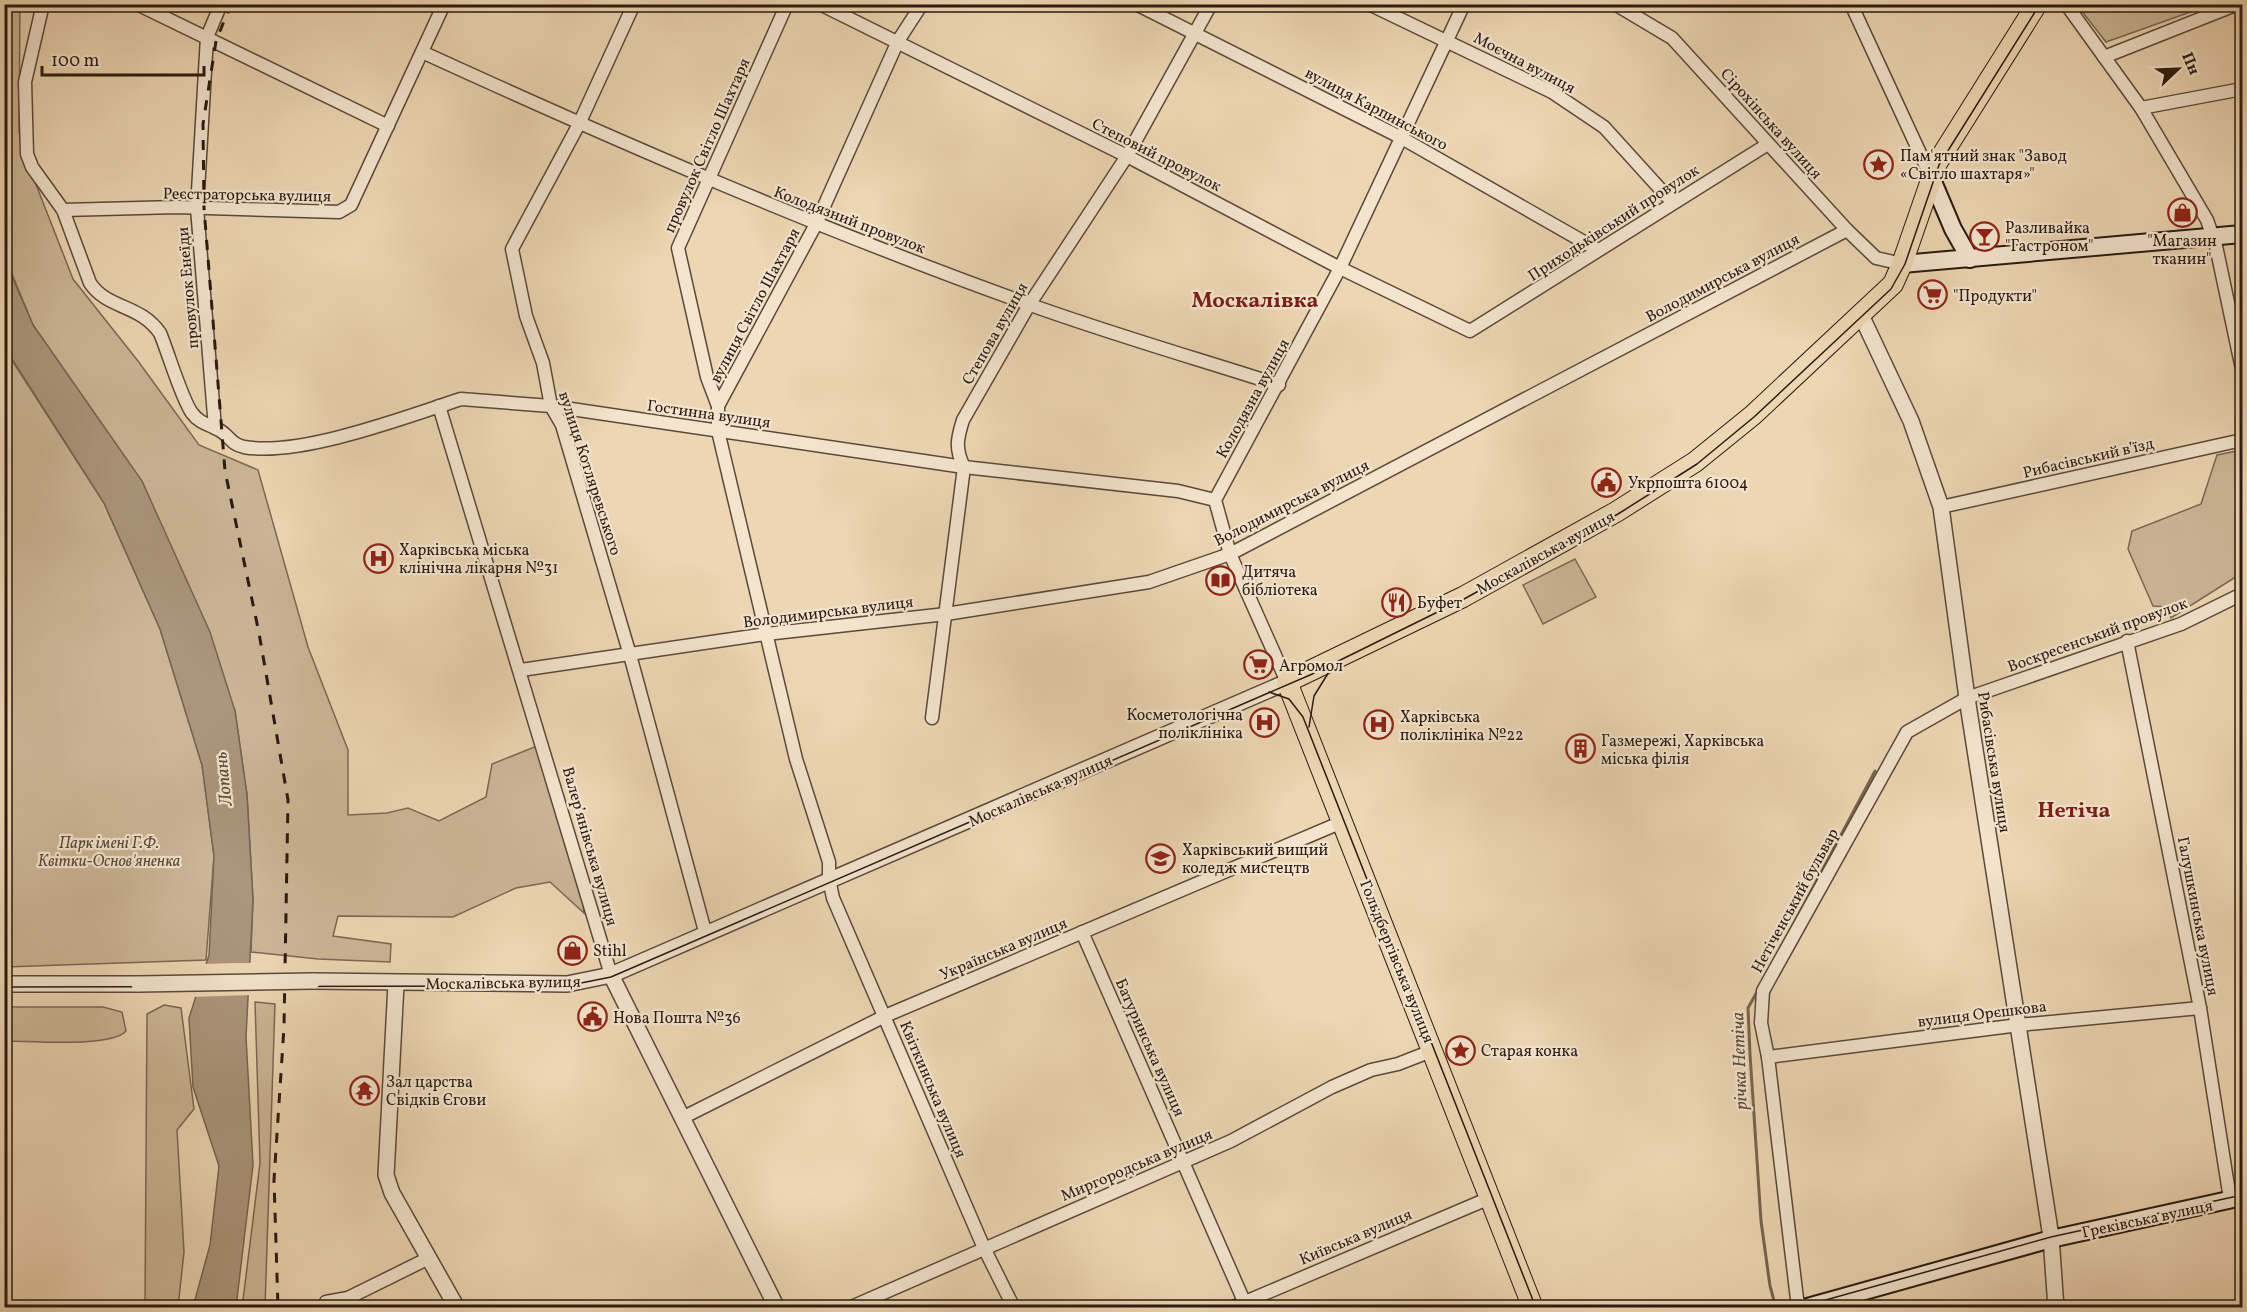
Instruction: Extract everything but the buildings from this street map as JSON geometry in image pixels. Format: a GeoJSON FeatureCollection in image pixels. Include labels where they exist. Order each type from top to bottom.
{"type":"FeatureCollection","features":[{"type":"Feature","properties":{"kind":"main road","name":"Москалівська вулиця"},"geometry":{"type":"LineString","coordinates":[[1287,682],[1463,597],[1616,512],[1695,462],[1753,415],[1889,288],[1902,264],[1931,177],[1947,145],[2037,4]]}},
{"type":"Feature","properties":{"kind":"main road"},"geometry":{"type":"LineString","coordinates":[[1931,177],[1953,229],[1970,259]]}},
{"type":"Feature","properties":{"kind":"main road"},"geometry":{"type":"LineString","coordinates":[[1902,264],[2242,234]]}},
{"type":"Feature","properties":{"kind":"main road","name":"Гольдбергівська вулиця"},"geometry":{"type":"LineString","coordinates":[[1287,682],[1492,1197],[1533,1308]]}},
{"type":"Feature","properties":{"kind":"main road","name":"Греківська вулиця"},"geometry":{"type":"LineString","coordinates":[[1802,1308],[2050,1233],[2236,1198]]}},
{"type":"Feature","properties":{"kind":"street","name":"Гостинна вулиця"},"geometry":{"type":"LineString","coordinates":[[43,4],[26,82],[27,154],[32,167],[63,210],[90,283],[104,298],[143,314],[152,322],[160,333],[191,412],[203,424],[221,430],[228,440],[243,447],[274,449],[347,435],[439,406],[470,399],[551,406],[964,467],[1178,491],[1215,500]]}},
{"type":"Feature","properties":{"kind":"street"},"geometry":{"type":"LineString","coordinates":[[137,4],[388,126]]}},
{"type":"Feature","properties":{"kind":"street","name":"провулок Енеїди"},"geometry":{"type":"LineString","coordinates":[[213,428],[197,208],[207,37],[221,4]]}},
{"type":"Feature","properties":{"kind":"street","name":"Реєстраторська вулиця"},"geometry":{"type":"LineString","coordinates":[[63,210],[197,208],[339,212],[351,205],[444,4]]}},
{"type":"Feature","properties":{"kind":"street","name":"вулиця Котляревського"},"geometry":{"type":"LineString","coordinates":[[634,4],[579,124],[512,249],[526,316],[543,363],[551,406],[562,424],[630,655],[706,935]]}},
{"type":"Feature","properties":{"kind":"street","name":"провулок Світло Шахтаря"},"geometry":{"type":"LineString","coordinates":[[718,406],[707,376],[678,248],[787,4]]}},
{"type":"Feature","properties":{"kind":"street","name":"Степовий провулок"},"geometry":{"type":"LineString","coordinates":[[820,4],[1126,156],[1462,330],[1477,329]]}},
{"type":"Feature","properties":{"kind":"street","name":"вулиця Світло Шахтаря"},"geometry":{"type":"LineString","coordinates":[[829,882],[827,854],[796,759],[718,431],[718,406],[816,224],[898,41],[922,4]]}},
{"type":"Feature","properties":{"kind":"street","name":"вулиця Карпинського"},"geometry":{"type":"LineString","coordinates":[[1136,4],[1400,137],[1599,250]]}},
{"type":"Feature","properties":{"kind":"street","name":"Степова вулиця"},"geometry":{"type":"LineString","coordinates":[[932,718],[964,467],[957,453],[956,440],[963,420],[1029,305],[1126,156],[1211,4]]}},
{"type":"Feature","properties":{"kind":"street","name":"Моєчна вулиця"},"geometry":{"type":"LineString","coordinates":[[1369,4],[1552,92],[1604,127],[1672,202]]}},
{"type":"Feature","properties":{"kind":"street","name":"Колодязна вулиця"},"geometry":{"type":"LineString","coordinates":[[1215,500],[1340,268],[1445,39],[1464,4]]}},
{"type":"Feature","properties":{"kind":"street","name":"Сірохінська вулиця"},"geometry":{"type":"LineString","coordinates":[[1615,4],[1672,38],[1847,230],[1876,258],[1902,264]]}},
{"type":"Feature","properties":{"kind":"street"},"geometry":{"type":"LineString","coordinates":[[1851,4],[1931,177]]}},
{"type":"Feature","properties":{"kind":"street"},"geometry":{"type":"LineString","coordinates":[[2066,4],[2140,108],[2195,198],[2214,236],[2242,369]]}},
{"type":"Feature","properties":{"kind":"street"},"geometry":{"type":"LineString","coordinates":[[2104,57],[2238,4]]}},
{"type":"Feature","properties":{"kind":"street","name":"Колодязний провулок"},"geometry":{"type":"LineString","coordinates":[[422,52],[709,181],[816,224],[1029,305],[1279,385]]}},
{"type":"Feature","properties":{"kind":"street"},"geometry":{"type":"LineString","coordinates":[[2140,108],[2242,89]]}},
{"type":"Feature","properties":{"kind":"street","name":"Приходьківський провулок"},"geometry":{"type":"LineString","coordinates":[[1477,329],[1672,202],[1768,144]]}},
{"type":"Feature","properties":{"kind":"street","name":"Володимирська вулиця"},"geometry":{"type":"LineString","coordinates":[[521,670],[766,634],[946,614],[1149,582],[1230,554],[1847,230]]}},
{"type":"Feature","properties":{"kind":"street","name":"Рибасівська вулиця"},"geometry":{"type":"LineString","coordinates":[[1861,315],[1911,421],[1941,507],[1967,698],[2050,1233]]}},
{"type":"Feature","properties":{"kind":"street","name":"Валер’янівська вулиця"},"geometry":{"type":"LineString","coordinates":[[439,406],[521,670],[611,975],[684,1117],[777,1308]]}},
{"type":"Feature","properties":{"kind":"street","name":"Рибасівський в’їзд"},"geometry":{"type":"LineString","coordinates":[[1941,507],[2242,440]]}},
{"type":"Feature","properties":{"kind":"street"},"geometry":{"type":"LineString","coordinates":[[1215,500],[1230,554],[1287,682]]}},
{"type":"Feature","properties":{"kind":"street","name":"Воскресенський провулок"},"geometry":{"type":"LineString","coordinates":[[1967,698],[2181,624],[2240,601]]}},
{"type":"Feature","properties":{"kind":"street","name":"Галушкинська вулиця"},"geometry":{"type":"LineString","coordinates":[[2127,641],[2236,1198]]}},
{"type":"Feature","properties":{"kind":"street","name":"Москалівська вулиця"},"geometry":{"type":"LineString","coordinates":[[4,984],[313,981],[396,984],[571,984],[611,975],[1287,682]]}},
{"type":"Feature","properties":{"kind":"street","name":"Нетіченський бульвар"},"geometry":{"type":"LineString","coordinates":[[1802,1308],[1797,1299],[1768,1057],[1761,1023],[1763,991],[1907,732],[1967,698]]}},
{"type":"Feature","properties":{"kind":"street","name":"Українська вулиця"},"geometry":{"type":"LineString","coordinates":[[684,1117],[885,1016],[1342,822]]}},
{"type":"Feature","properties":{"kind":"street","name":"Квіткинська вулиця"},"geometry":{"type":"LineString","coordinates":[[829,882],[833,898],[984,1248],[1014,1308]]}},
{"type":"Feature","properties":{"kind":"street","name":"Батуринська вулиця"},"geometry":{"type":"LineString","coordinates":[[1082,932],[1246,1304]]}},
{"type":"Feature","properties":{"kind":"street"},"geometry":{"type":"LineString","coordinates":[[396,984],[386,1175],[392,1193],[457,1308]]}},
{"type":"Feature","properties":{"kind":"street","name":"вулиця Орєшкова"},"geometry":{"type":"LineString","coordinates":[[1768,1057],[2019,1025],[2200,1008]]}},
{"type":"Feature","properties":{"kind":"street","name":"Миргородська вулиця"},"geometry":{"type":"LineString","coordinates":[[849,1308],[1182,1160],[1231,1141],[1342,1083],[1434,1050]]}},
{"type":"Feature","properties":{"kind":"street","name":"Київська вулиця"},"geometry":{"type":"LineString","coordinates":[[1231,1308],[1246,1304],[1492,1197]]}},
{"type":"Feature","properties":{"kind":"street"},"geometry":{"type":"LineString","coordinates":[[2050,1233],[2056,1308]]}},
{"type":"Feature","properties":{"kind":"street"},"geometry":{"type":"LineString","coordinates":[[326,1305],[348,1298],[429,1258]]}},
{"type":"Feature","properties":{"kind":"green space"},"geometry":{"type":"Polygon","coordinates":[[[4,5],[20,5],[19,132],[35,182],[73,279],[138,361],[199,445],[258,470],[308,647],[348,750],[348,815],[387,813],[408,808],[439,821],[486,797],[492,764],[542,744],[577,862],[584,913],[550,882],[516,888],[453,917],[338,916],[333,936],[391,944],[390,962],[318,959],[251,952],[253,899],[247,795],[235,711],[143,483],[33,325],[5,257],[4,5]]]}},
{"type":"Feature","properties":{"kind":"green space"},"geometry":{"type":"Polygon","coordinates":[[[2077,5],[2210,5],[2106,42],[2077,5]]]}},
{"type":"Feature","properties":{"kind":"green space","name":"Парк імені Г.Ф. Квітки-Основ'яненка"},"geometry":{"type":"Polygon","coordinates":[[[4,348],[104,503],[160,629],[202,765],[214,856],[206,960],[5,967],[4,348]]]}},
{"type":"Feature","properties":{"kind":"green space"},"geometry":{"type":"Polygon","coordinates":[[[2242,450],[2242,573],[2171,618],[2166,607],[2153,606],[2128,549],[2132,531],[2201,504],[2217,455],[2242,450]]]}},
{"type":"Feature","properties":{"kind":"green space"},"geometry":{"type":"Polygon","coordinates":[[[1575,559],[1596,597],[1543,624],[1523,585],[1575,559]]]}},
{"type":"Feature","properties":{"kind":"green space"},"geometry":{"type":"Polygon","coordinates":[[[255,1002],[275,1004],[265,1307],[242,1308],[260,1163],[255,1002]]]}},
{"type":"Feature","properties":{"kind":"green space"},"geometry":{"type":"Polygon","coordinates":[[[164,1005],[181,1008],[194,1109],[177,1130],[184,1252],[178,1307],[145,1307],[147,1014],[164,1005]]]}},
{"type":"Feature","properties":{"kind":"green space"},"geometry":{"type":"Polygon","coordinates":[[[5,1007],[103,1007],[122,1012],[126,1031],[104,1040],[87,1042],[5,1041],[5,1007]]]}},
{"type":"Feature","properties":{"kind":"water","name":"Лопань"},"geometry":{"type":"Polygon","coordinates":[[[4,258],[33,325],[142,481],[210,632],[235,711],[247,795],[253,900],[246,1037],[253,1165],[236,1307],[193,1307],[210,1245],[219,1166],[193,1087],[189,1018],[209,955],[214,856],[202,765],[160,629],[104,503],[5,348],[4,258]]]}},
{"type":"Feature","properties":{"kind":"pier"},"geometry":{"type":"Polygon","coordinates":[[[253,963],[251,995],[192,997],[202,964],[253,963]]]}},
{"type":"Feature","properties":{"kind":"waterway","name":"річка Нетіча"},"geometry":{"type":"LineString","coordinates":[[1790,931],[1875,771]]}},
{"type":"Feature","properties":{"kind":"waterway","name":"річка Нетіча"},"geometry":{"type":"LineString","coordinates":[[1758,990],[1748,1008],[1750,1054],[1761,1221],[1770,1286],[1776,1308]]}},
{"type":"Feature","properties":{"kind":"tram line"},"geometry":{"type":"LineString","coordinates":[[4,987],[566,986],[611,977],[1310,675],[1464,599],[1618,514],[1697,464],[1754,417],[1891,289],[1905,264],[1939,165],[2040,4]]}},
{"type":"Feature","properties":{"kind":"tram line"},"geometry":{"type":"LineString","coordinates":[[1309,727],[1314,696],[1332,667]]}},
{"type":"Feature","properties":{"kind":"tram line"},"geometry":{"type":"LineString","coordinates":[[1269,692],[1289,699],[1303,717],[1536,1308]]}},
{"type":"Feature","properties":{"kind":"tram line"},"geometry":{"type":"LineString","coordinates":[[1797,1308],[2051,1237],[2242,1195]]}},
{"type":"Feature","properties":{"kind":"railway"},"geometry":{"type":"LineString","coordinates":[[231,4],[216,41],[203,124],[204,208],[225,471],[259,633],[288,800],[284,1027],[274,1180],[278,1308]]}},
{"type":"Feature","properties":{"kind":"place","name":"Пам'ятний знак \"Завод «Світло шахтаря»\""},"geometry":{"type":"Point","coordinates":[1879,164]}},
{"type":"Feature","properties":{"kind":"place","name":"\"Магазин тканин\""},"geometry":{"type":"Point","coordinates":[2182,212]}},
{"type":"Feature","properties":{"kind":"place","name":"Разливайка \"Гастроном\""},"geometry":{"type":"Point","coordinates":[1984,236]}},
{"type":"Feature","properties":{"kind":"place","name":"\"Продукти\""},"geometry":{"type":"Point","coordinates":[1932,295]}},
{"type":"Feature","properties":{"kind":"place","name":"Укрпошта 61004"},"geometry":{"type":"Point","coordinates":[1607,482]}},
{"type":"Feature","properties":{"kind":"place","name":"Харківська міська клінічна лікарня №31"},"geometry":{"type":"Point","coordinates":[378,558]}},
{"type":"Feature","properties":{"kind":"place","name":"Дитяча бібліотека"},"geometry":{"type":"Point","coordinates":[1221,580]}},
{"type":"Feature","properties":{"kind":"place","name":"Буфет"},"geometry":{"type":"Point","coordinates":[1396,602]}},
{"type":"Feature","properties":{"kind":"place","name":"Агромол"},"geometry":{"type":"Point","coordinates":[1258,665]}},
{"type":"Feature","properties":{"kind":"place","name":"Косметологічна поліклініка"},"geometry":{"type":"Point","coordinates":[1264,723]}},
{"type":"Feature","properties":{"kind":"place","name":"Харківська поліклініка №22"},"geometry":{"type":"Point","coordinates":[1379,725]}},
{"type":"Feature","properties":{"kind":"place","name":"Газмережі, Харківська міська філія"},"geometry":{"type":"Point","coordinates":[1580,749]}},
{"type":"Feature","properties":{"kind":"place","name":"Харківський вищий коледж мистецтв"},"geometry":{"type":"Point","coordinates":[1161,858]}},
{"type":"Feature","properties":{"kind":"place","name":"Stihl"},"geometry":{"type":"Point","coordinates":[572,950]}},
{"type":"Feature","properties":{"kind":"place","name":"Нова Пошта №36"},"geometry":{"type":"Point","coordinates":[592,1017]}},
{"type":"Feature","properties":{"kind":"place","name":"Старая конка"},"geometry":{"type":"Point","coordinates":[1460,1050]}},
{"type":"Feature","properties":{"kind":"place","name":"Зал царства Свідків Єгови"},"geometry":{"type":"Point","coordinates":[365,1090]}},
{"type":"Feature","properties":{"kind":"district","name":"Москалівка"},"geometry":{"type":"Point","coordinates":[1255,299]}},
{"type":"Feature","properties":{"kind":"district","name":"Нетіча"},"geometry":{"type":"Point","coordinates":[2074,809]}}]}
